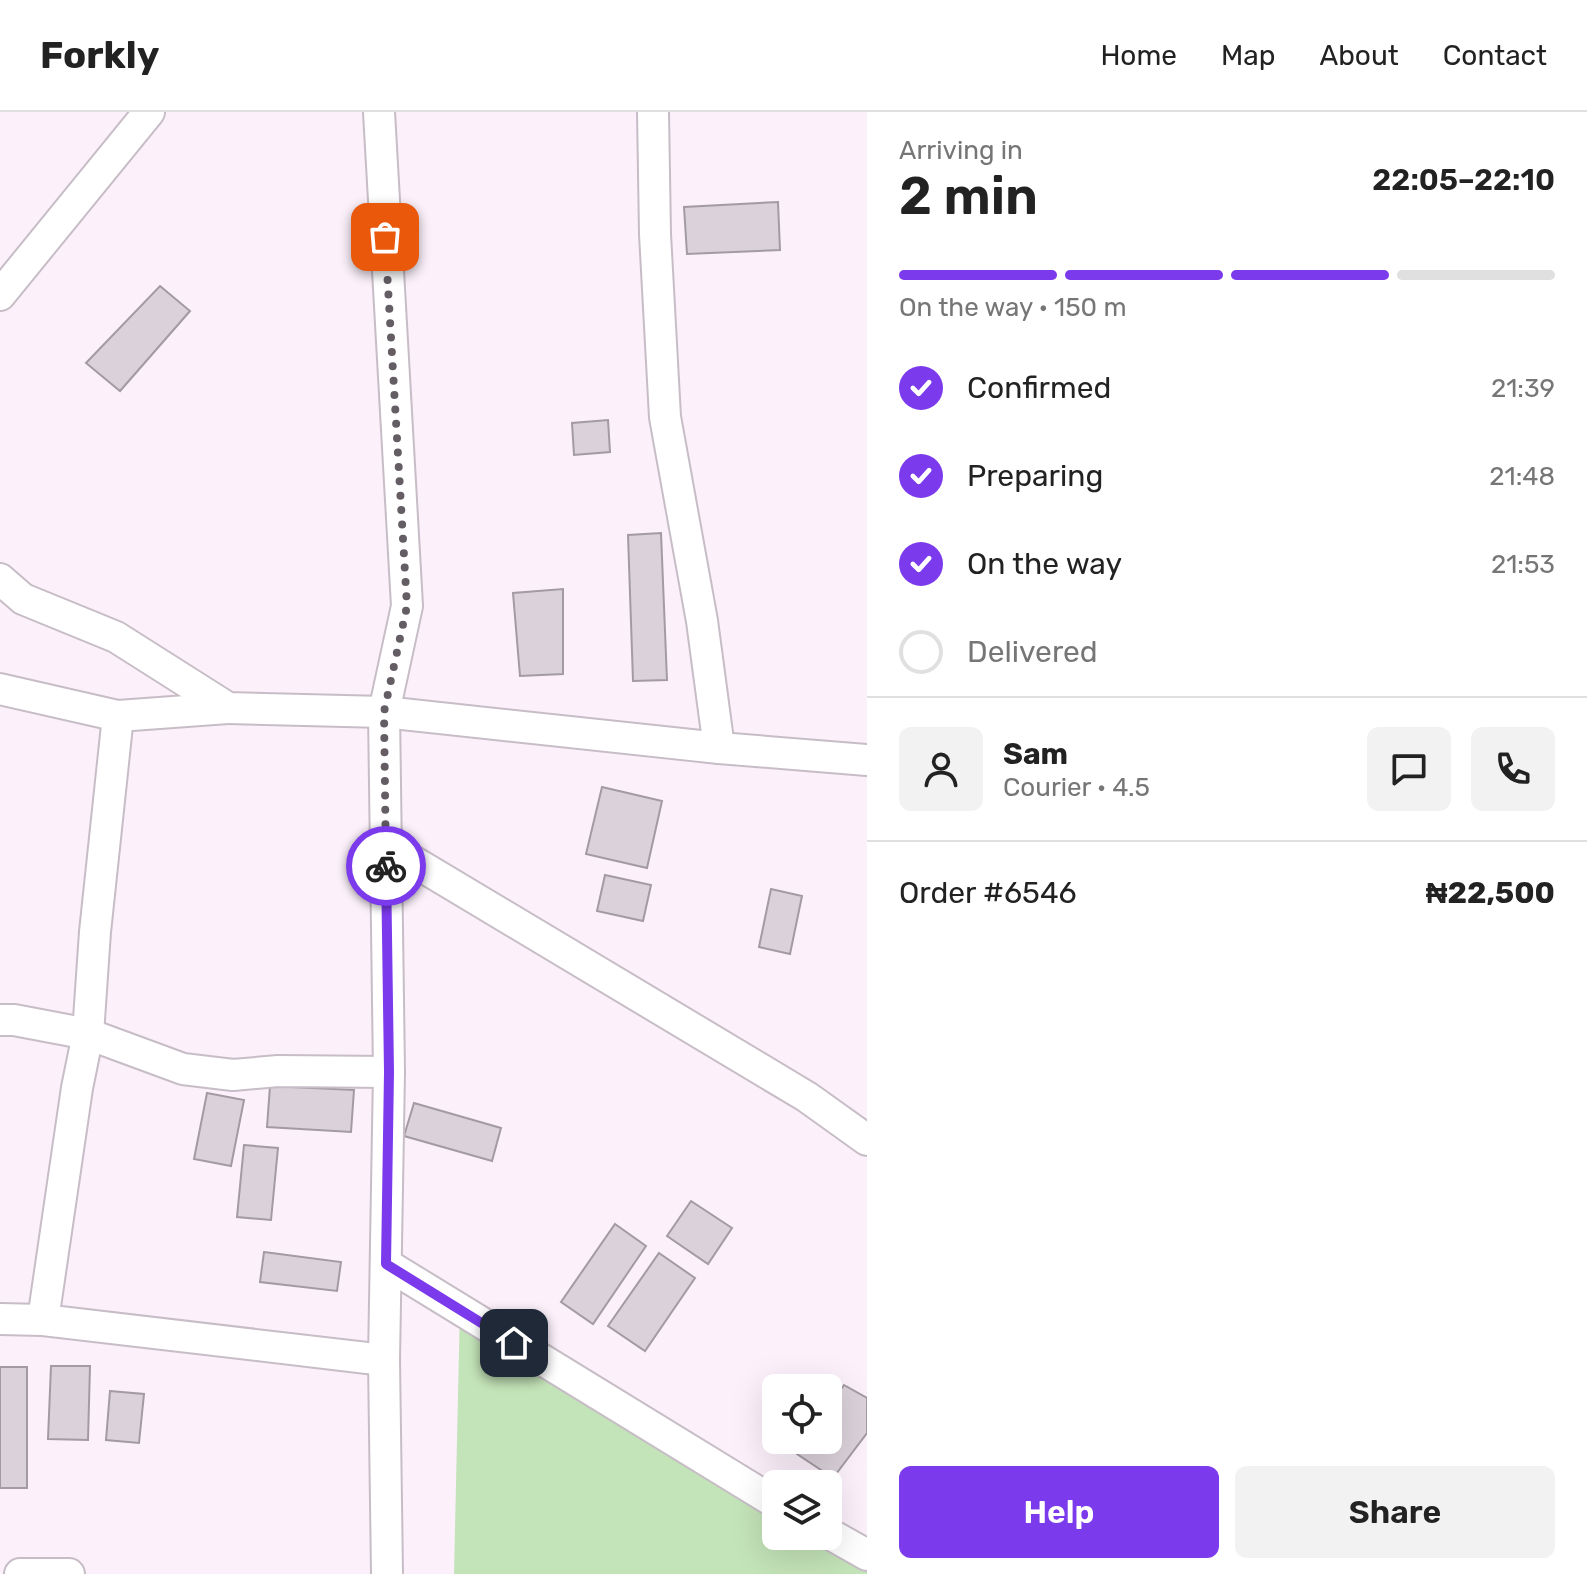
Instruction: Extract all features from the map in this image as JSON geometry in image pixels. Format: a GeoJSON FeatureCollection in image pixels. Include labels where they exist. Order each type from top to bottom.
{"type":"FeatureCollection","features":[{"type":"Feature","properties":{"kind":"street"},"geometry":{"type":"LineString","coordinates":[[0,295],[149,112]]}},
{"type":"Feature","properties":{"kind":"street"},"geometry":{"type":"LineString","coordinates":[[379,112],[407,606],[384,712],[389,1072],[384,1360],[387,1574]]}},
{"type":"Feature","properties":{"kind":"street"},"geometry":{"type":"LineString","coordinates":[[653,112],[655,234],[665,417],[702,621],[719,748]]}},
{"type":"Feature","properties":{"kind":"street"},"geometry":{"type":"LineString","coordinates":[[0,579],[23,599],[116,637],[228,708]]}},
{"type":"Feature","properties":{"kind":"street"},"geometry":{"type":"LineString","coordinates":[[0,689],[118,716],[228,708],[384,712],[719,748],[867,760]]}},
{"type":"Feature","properties":{"kind":"street"},"geometry":{"type":"LineString","coordinates":[[43,1320],[77,1088],[88,1034],[95,932],[118,716]]}},
{"type":"Feature","properties":{"kind":"street"},"geometry":{"type":"LineString","coordinates":[[386,845],[807,1097],[867,1140]]}},
{"type":"Feature","properties":{"kind":"street"},"geometry":{"type":"LineString","coordinates":[[0,1020],[88,1034],[183,1069],[233,1075],[278,1071],[389,1072]]}},
{"type":"Feature","properties":{"kind":"street"},"geometry":{"type":"LineString","coordinates":[[386,1264],[762,1494]]}},
{"type":"Feature","properties":{"kind":"street"},"geometry":{"type":"LineString","coordinates":[[0,1319],[43,1320],[384,1360]]}},
{"type":"Feature","properties":{"kind":"street"},"geometry":{"type":"LineString","coordinates":[[842,1541],[867,1555]]}},
{"type":"Feature","properties":{"kind":"street"},"geometry":{"type":"LineString","coordinates":[[20,1574],[69,1574]]}},
{"type":"Feature","properties":{"kind":"green space"},"geometry":{"type":"Polygon","coordinates":[[[460,1306],[762,1486],[762,1550],[842,1550],[842,1541],[867,1549],[867,1574],[454,1574],[460,1306]]]}},
{"type":"Feature","properties":{"kind":"building"},"geometry":{"type":"Polygon","coordinates":[[[778,202],[780,250],[687,254],[684,207],[778,202]]]}},
{"type":"Feature","properties":{"kind":"building"},"geometry":{"type":"Polygon","coordinates":[[[160,286],[190,311],[120,391],[86,363],[160,286]]]}},
{"type":"Feature","properties":{"kind":"building"},"geometry":{"type":"Polygon","coordinates":[[[608,420],[610,452],[574,455],[572,423],[608,420]]]}},
{"type":"Feature","properties":{"kind":"building"},"geometry":{"type":"Polygon","coordinates":[[[661,533],[667,680],[633,681],[628,535],[661,533]]]}},
{"type":"Feature","properties":{"kind":"building"},"geometry":{"type":"Polygon","coordinates":[[[563,589],[563,674],[520,676],[513,593],[563,589]]]}},
{"type":"Feature","properties":{"kind":"building"},"geometry":{"type":"Polygon","coordinates":[[[602,787],[662,801],[647,868],[586,854],[602,787]]]}},
{"type":"Feature","properties":{"kind":"building"},"geometry":{"type":"Polygon","coordinates":[[[605,875],[651,885],[643,921],[597,911],[605,875]]]}},
{"type":"Feature","properties":{"kind":"building"},"geometry":{"type":"Polygon","coordinates":[[[771,889],[802,896],[790,954],[759,947],[771,889]]]}},
{"type":"Feature","properties":{"kind":"building"},"geometry":{"type":"Polygon","coordinates":[[[270,1086],[354,1090],[351,1132],[267,1127],[270,1086]]]}},
{"type":"Feature","properties":{"kind":"building"},"geometry":{"type":"Polygon","coordinates":[[[207,1093],[244,1100],[231,1166],[194,1159],[207,1093]]]}},
{"type":"Feature","properties":{"kind":"building"},"geometry":{"type":"Polygon","coordinates":[[[414,1103],[501,1128],[492,1161],[404,1136],[414,1103]]]}},
{"type":"Feature","properties":{"kind":"building"},"geometry":{"type":"Polygon","coordinates":[[[244,1145],[278,1148],[271,1220],[237,1217],[244,1145]]]}},
{"type":"Feature","properties":{"kind":"building"},"geometry":{"type":"Polygon","coordinates":[[[691,1201],[732,1228],[708,1264],[667,1236],[691,1201]]]}},
{"type":"Feature","properties":{"kind":"building"},"geometry":{"type":"Polygon","coordinates":[[[615,1224],[646,1246],[593,1324],[561,1302],[615,1224]]]}},
{"type":"Feature","properties":{"kind":"building"},"geometry":{"type":"Polygon","coordinates":[[[264,1252],[341,1262],[337,1291],[260,1282],[264,1252]]]}},
{"type":"Feature","properties":{"kind":"building"},"geometry":{"type":"Polygon","coordinates":[[[659,1253],[695,1278],[645,1351],[608,1326],[659,1253]]]}},
{"type":"Feature","properties":{"kind":"building"},"geometry":{"type":"Polygon","coordinates":[[[51,1366],[90,1366],[88,1440],[48,1439],[51,1366]]]}},
{"type":"Feature","properties":{"kind":"building"},"geometry":{"type":"Polygon","coordinates":[[[0,1367],[27,1367],[27,1488],[0,1488],[0,1367]]]}},
{"type":"Feature","properties":{"kind":"building"},"geometry":{"type":"Polygon","coordinates":[[[844,1385],[867,1398],[867,1433],[839,1470],[821,1470],[797,1454],[842,1454],[844,1385]]]}},
{"type":"Feature","properties":{"kind":"building"},"geometry":{"type":"Polygon","coordinates":[[[110,1391],[144,1394],[139,1443],[106,1440],[110,1391]]]}},
{"type":"Feature","properties":{"kind":"way so far"},"geometry":{"type":"LineString","coordinates":[[385,237],[407,606],[384,712],[386,866]]}},
{"type":"Feature","properties":{"kind":"route"},"geometry":{"type":"LineString","coordinates":[[386,866],[389,1072],[386,1264],[514,1343]]}}]}
